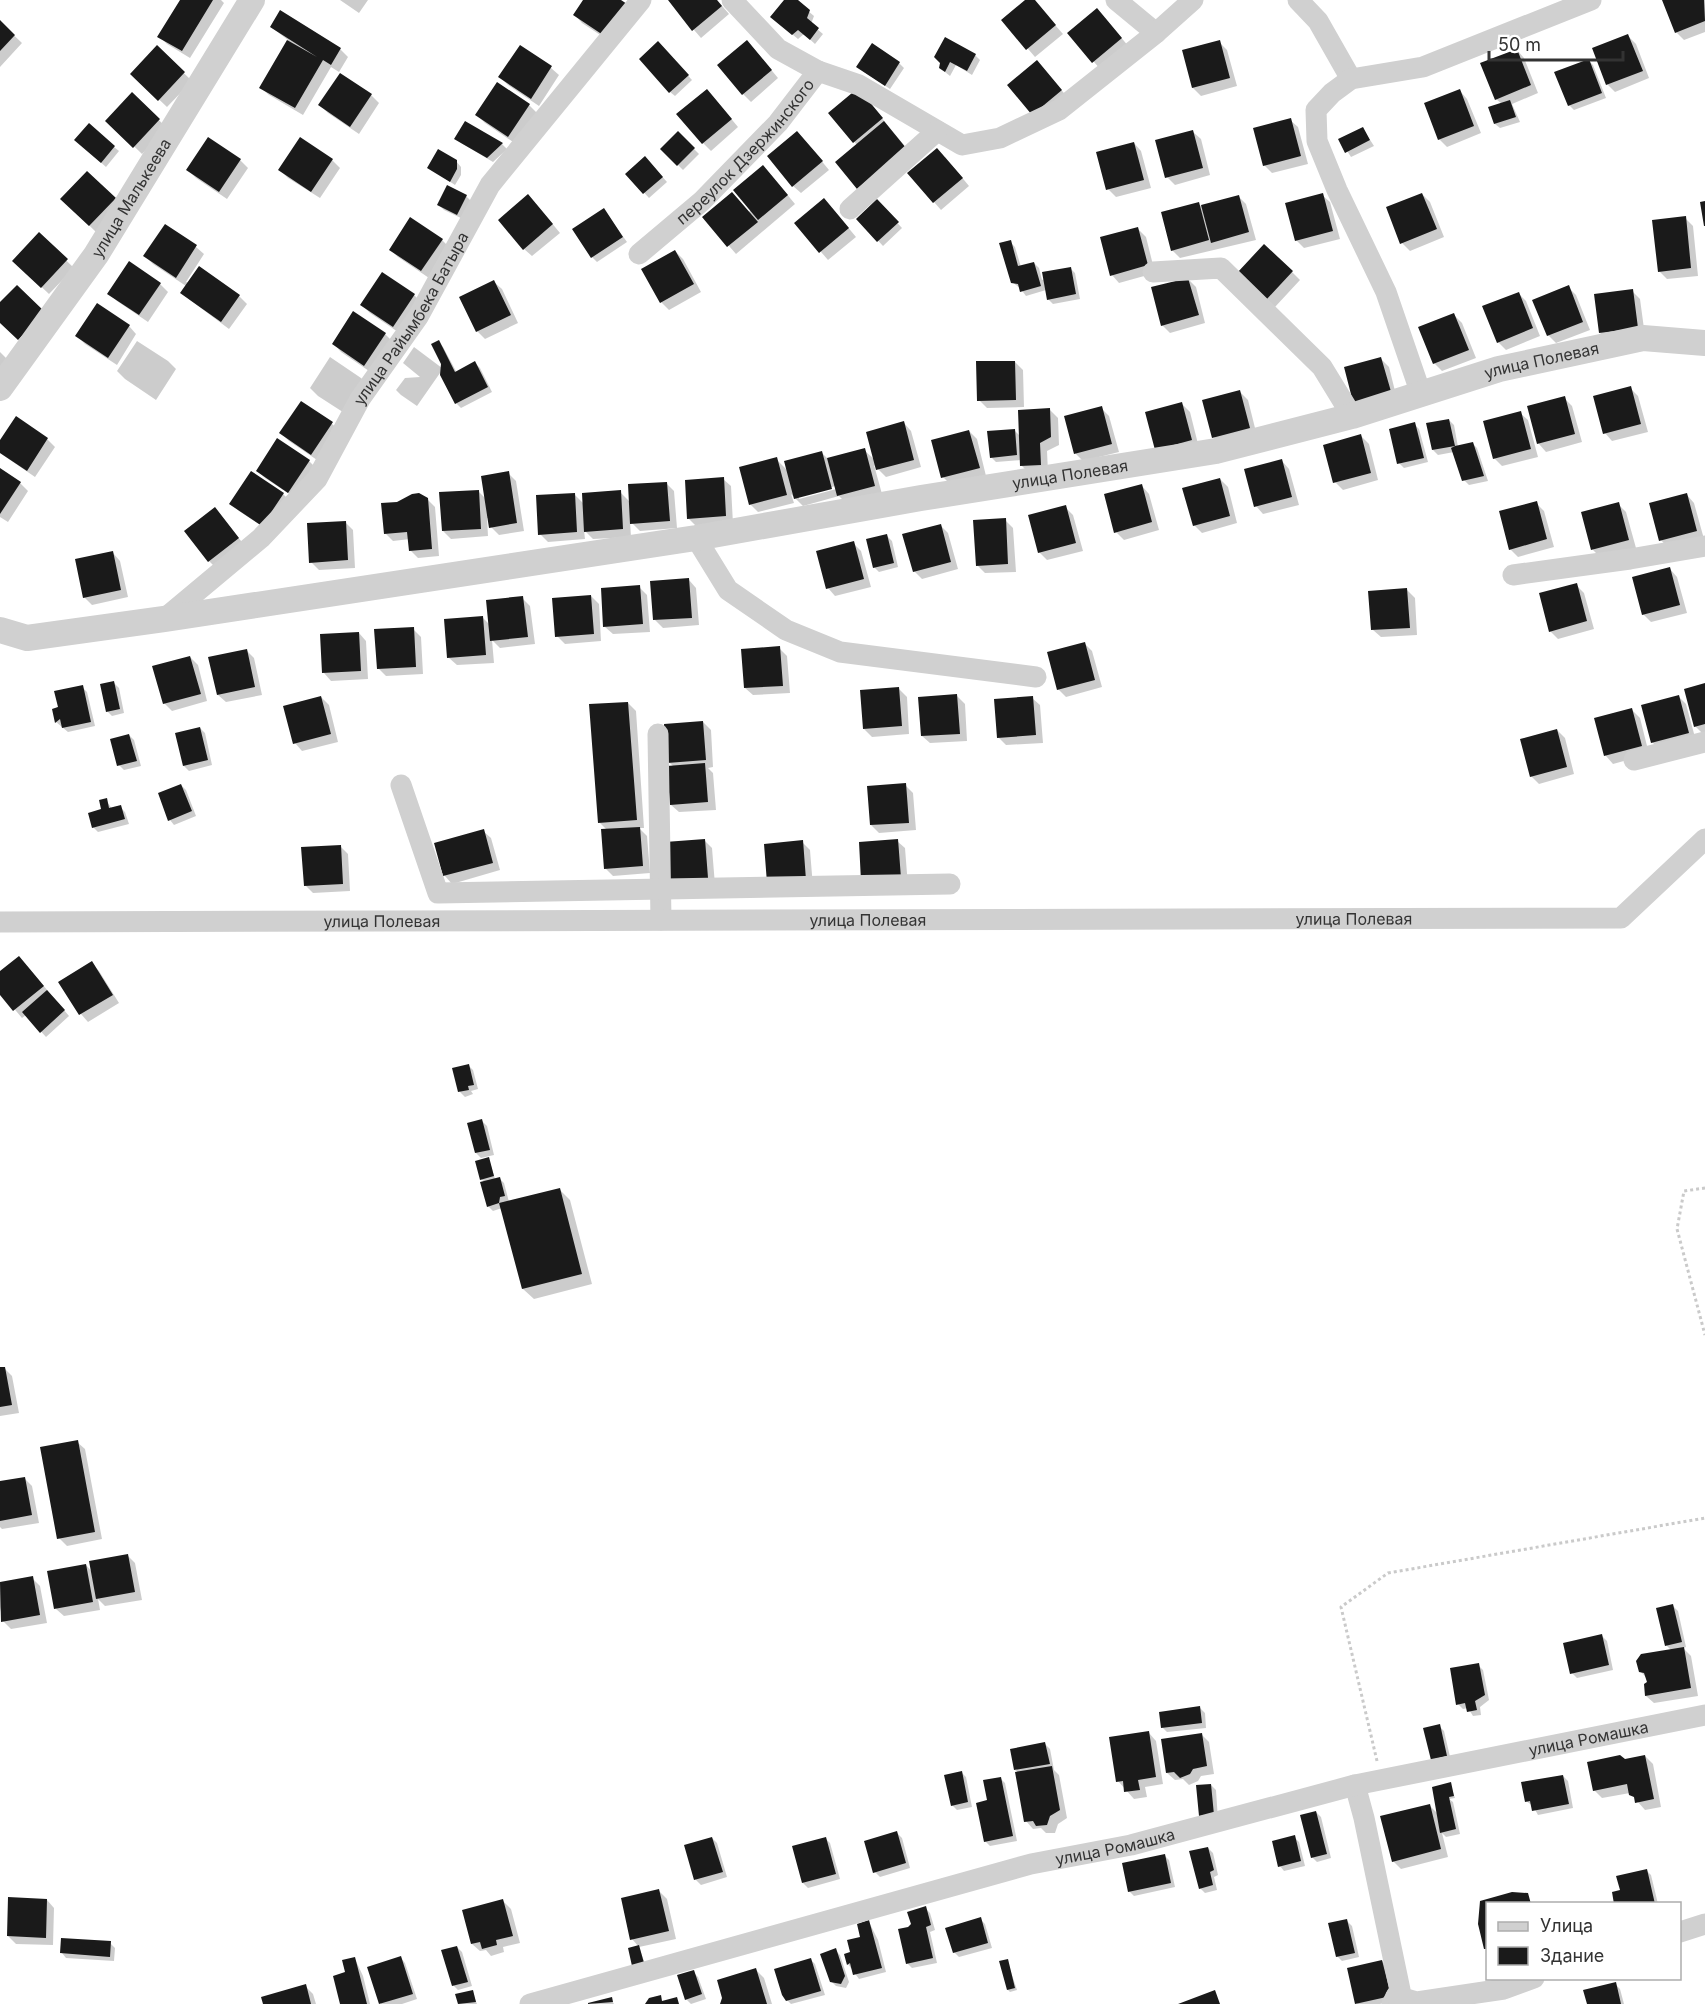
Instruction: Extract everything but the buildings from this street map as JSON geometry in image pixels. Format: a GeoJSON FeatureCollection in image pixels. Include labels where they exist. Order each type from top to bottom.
{"type":"FeatureCollection","features":[{"type":"Feature","properties":{"kind":"street","name":"улица Малькеева"},"geometry":{"type":"LineString","coordinates":[[0,388],[96,255],[252,0]]}},
{"type":"Feature","properties":{"kind":"street","name":"улица Райымбека Батыра"},"geometry":{"type":"LineString","coordinates":[[164,620],[261,538],[317,479],[360,399],[418,317],[490,185],[641,0]]}},
{"type":"Feature","properties":{"kind":"street","name":"переулок Дзержинского"},"geometry":{"type":"LineString","coordinates":[[639,254],[702,201],[778,123],[818,71],[778,49],[732,0]]}},
{"type":"Feature","properties":{"kind":"street"},"geometry":{"type":"LineString","coordinates":[[1116,0],[1156,33]]}},
{"type":"Feature","properties":{"kind":"street"},"geometry":{"type":"LineString","coordinates":[[818,71],[859,85],[962,145],[1000,138],[1059,110],[1156,33],[1193,0]]}},
{"type":"Feature","properties":{"kind":"street"},"geometry":{"type":"LineString","coordinates":[[1298,0],[1318,21],[1351,79]]}},
{"type":"Feature","properties":{"kind":"street"},"geometry":{"type":"LineString","coordinates":[[1421,394],[1386,292],[1337,190],[1317,141],[1316,110],[1332,93],[1351,79],[1423,68],[1591,0]]}},
{"type":"Feature","properties":{"kind":"street"},"geometry":{"type":"LineString","coordinates":[[850,209],[937,131]]}},
{"type":"Feature","properties":{"kind":"street"},"geometry":{"type":"LineString","coordinates":[[1152,272],[1221,268],[1322,367],[1352,416]]}},
{"type":"Feature","properties":{"kind":"street","name":"улица Полевая"},"geometry":{"type":"LineString","coordinates":[[0,630],[27,638],[164,620],[696,538],[921,498],[1216,452],[1352,416],[1499,369],[1643,338],[1705,343]]}},
{"type":"Feature","properties":{"kind":"street"},"geometry":{"type":"LineString","coordinates":[[696,538],[728,590],[786,630],[840,652],[1036,677]]}},
{"type":"Feature","properties":{"kind":"street"},"geometry":{"type":"LineString","coordinates":[[1513,575],[1705,546]]}},
{"type":"Feature","properties":{"kind":"street"},"geometry":{"type":"LineString","coordinates":[[658,734],[661,920]]}},
{"type":"Feature","properties":{"kind":"street"},"geometry":{"type":"LineString","coordinates":[[1634,760],[1705,742]]}},
{"type":"Feature","properties":{"kind":"street"},"geometry":{"type":"LineString","coordinates":[[401,785],[438,893],[950,884]]}},
{"type":"Feature","properties":{"kind":"street","name":"улица Полевая"},"geometry":{"type":"LineString","coordinates":[[0,922],[1621,918],[1705,839]]}},
{"type":"Feature","properties":{"kind":"street","name":"улица Ромашка"},"geometry":{"type":"LineString","coordinates":[[530,2004],[1031,1864],[1131,1845],[1355,1785],[1705,1715]]}},
{"type":"Feature","properties":{"kind":"street"},"geometry":{"type":"LineString","coordinates":[[1355,1785],[1400,1990],[1394,2000],[1417,2002],[1504,1989],[1529,1980]]}},
{"type":"Feature","properties":{"kind":"street"},"geometry":{"type":"LineString","coordinates":[[1681,1932],[1705,1924]]}},
{"type":"Feature","properties":{"kind":"path"},"geometry":{"type":"LineString","coordinates":[[1705,1188],[1684,1191],[1677,1229],[1705,1335]]}},
{"type":"Feature","properties":{"kind":"path"},"geometry":{"type":"LineString","coordinates":[[1381,1780],[1341,1607],[1388,1574],[1705,1518]]}}]}
